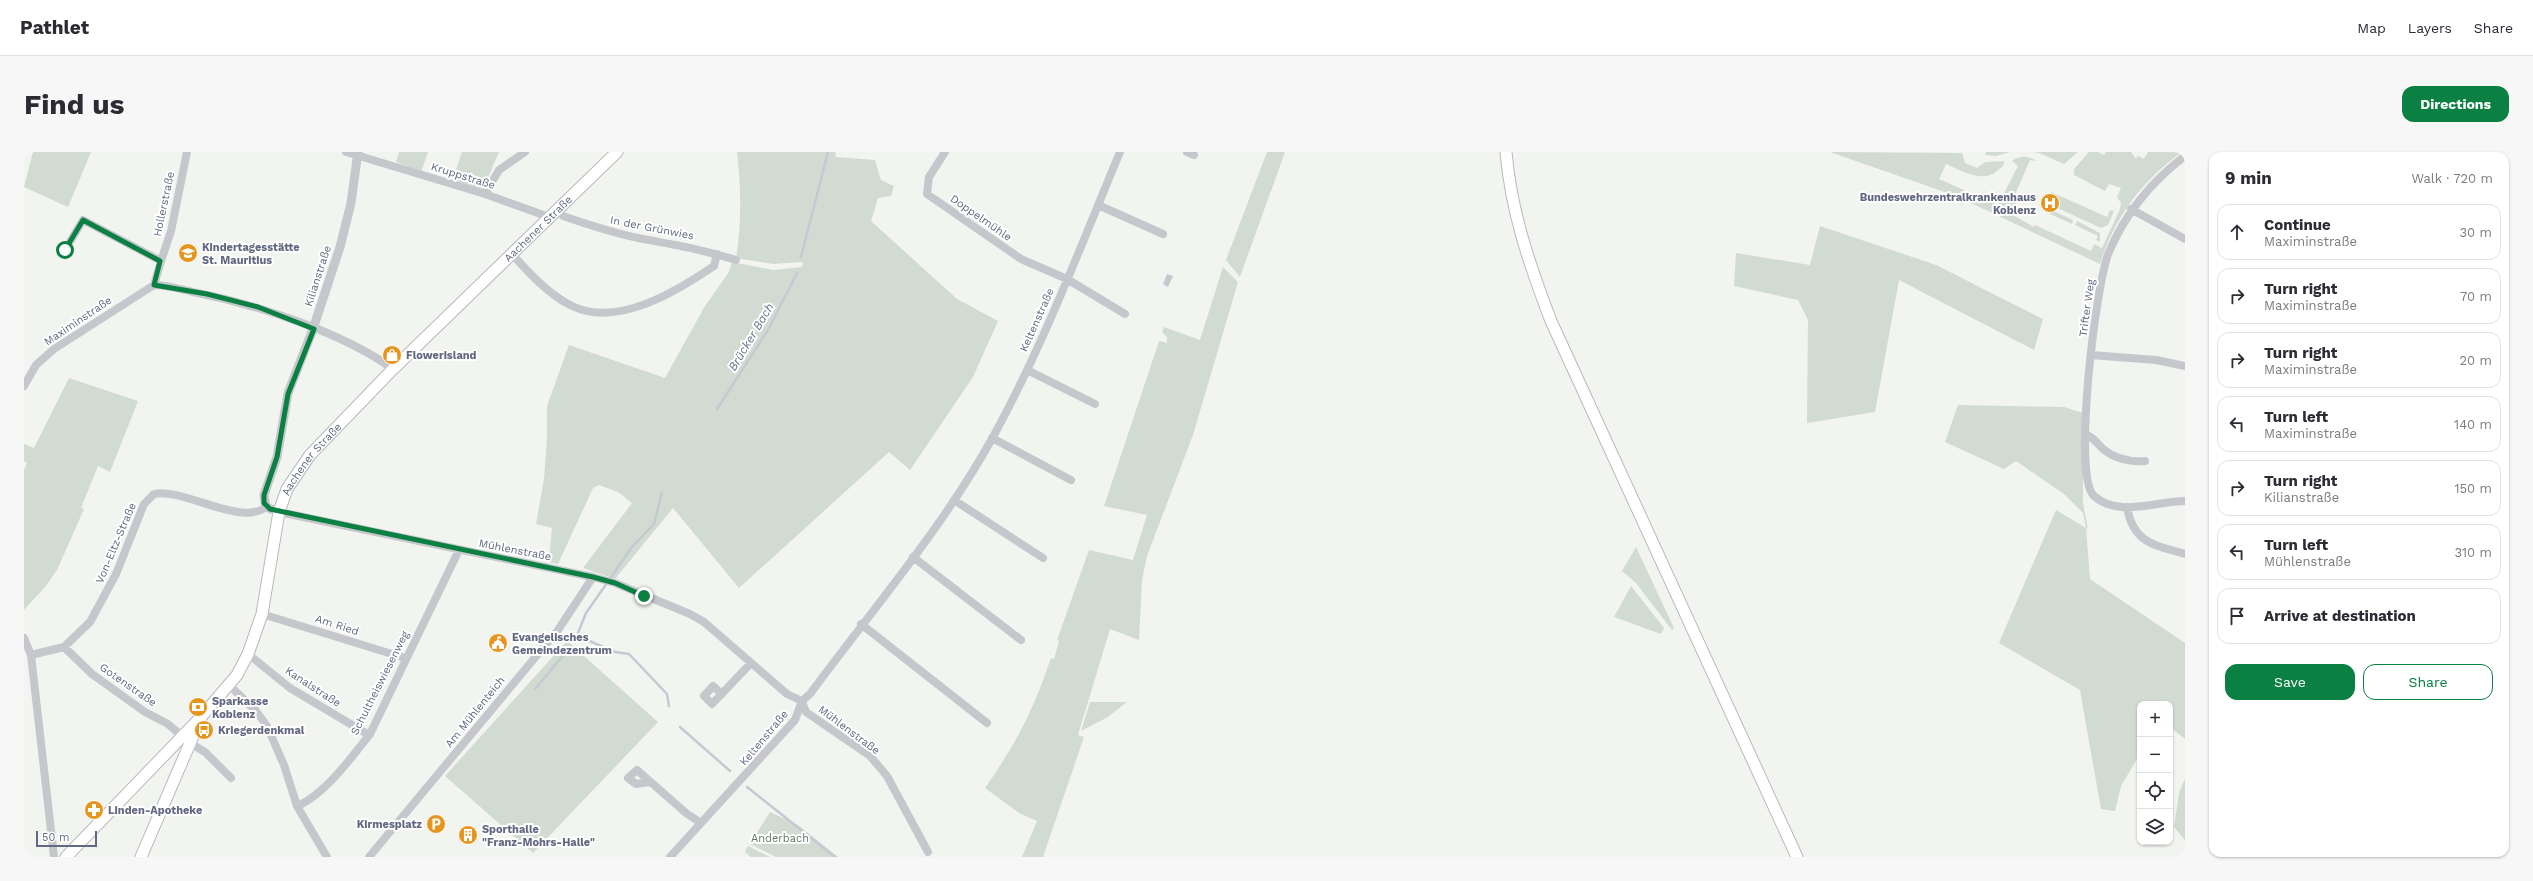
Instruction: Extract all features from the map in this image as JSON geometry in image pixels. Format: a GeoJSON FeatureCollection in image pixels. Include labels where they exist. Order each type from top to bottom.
{"type":"FeatureCollection","features":[{"type":"Feature","properties":{"kind":"main road","name":"Aachener Straße"},"geometry":{"type":"LineString","coordinates":[[186,740],[199,728],[201,717],[230,686],[248,654],[262,614],[279,512],[287,489],[310,455],[393,369],[617,152]]}},
{"type":"Feature","properties":{"kind":"main road"},"geometry":{"type":"LineString","coordinates":[[1506,152],[1508,180],[1516,220],[1529,265],[1551,321],[1797,857]]}},
{"type":"Feature","properties":{"kind":"main road"},"geometry":{"type":"LineString","coordinates":[[66,857],[186,740]]}},
{"type":"Feature","properties":{"kind":"main road"},"geometry":{"type":"LineString","coordinates":[[141,857],[186,740]]}},
{"type":"Feature","properties":{"kind":"street","name":"Hollerstraße"},"geometry":{"type":"LineString","coordinates":[[160,261],[170,231],[187,152]]}},
{"type":"Feature","properties":{"kind":"street","name":"Kruppstraße"},"geometry":{"type":"LineString","coordinates":[[346,152],[358,153],[485,194],[549,217]]}},
{"type":"Feature","properties":{"kind":"street"},"geometry":{"type":"LineString","coordinates":[[485,194],[499,170],[525,152]]}},
{"type":"Feature","properties":{"kind":"street","name":"Doppelmühle"},"geometry":{"type":"LineString","coordinates":[[945,152],[929,177],[927,194],[1021,259],[1067,279]]}},
{"type":"Feature","properties":{"kind":"street","name":"Keltenstraße"},"geometry":{"type":"LineString","coordinates":[[670,857],[795,720],[802,701],[810,694],[954,500],[992,438],[1027,370],[1120,152]]}},
{"type":"Feature","properties":{"kind":"street","name":"Kilianstraße"},"geometry":{"type":"LineString","coordinates":[[266,507],[264,495],[277,457],[288,394],[314,329],[346,225],[358,153]]}},
{"type":"Feature","properties":{"kind":"street","name":"Trifter Weg"},"geometry":{"type":"LineString","coordinates":[[2127,507],[2107,503],[2090,491],[2086,478],[2086,386],[2103,269],[2114,241],[2131,209],[2162,173],[2185,156]]}},
{"type":"Feature","properties":{"kind":"street"},"geometry":{"type":"LineString","coordinates":[[1098,205],[1163,234]]}},
{"type":"Feature","properties":{"kind":"street"},"geometry":{"type":"LineString","coordinates":[[2131,209],[2185,239]]}},
{"type":"Feature","properties":{"kind":"street","name":"In der Grünwies"},"geometry":{"type":"LineString","coordinates":[[563,216],[627,235],[691,246],[736,260]]}},
{"type":"Feature","properties":{"kind":"street"},"geometry":{"type":"LineString","coordinates":[[65,250],[83,220],[160,261],[154,285],[207,294],[258,307],[367,352],[393,369]]}},
{"type":"Feature","properties":{"kind":"street"},"geometry":{"type":"LineString","coordinates":[[512,254],[550,290],[574,306],[595,312],[618,312],[663,296],[714,266],[717,254]]}},
{"type":"Feature","properties":{"kind":"street","name":"Keltenstraße"},"geometry":{"type":"LineString","coordinates":[[1067,279],[1125,314]]}},
{"type":"Feature","properties":{"kind":"street","name":"Maximinstraße"},"geometry":{"type":"LineString","coordinates":[[24,386],[36,365],[54,349],[154,285]]}},
{"type":"Feature","properties":{"kind":"street"},"geometry":{"type":"LineString","coordinates":[[2091,355],[2156,360],[2185,366]]}},
{"type":"Feature","properties":{"kind":"street"},"geometry":{"type":"LineString","coordinates":[[1027,370],[1095,404]]}},
{"type":"Feature","properties":{"kind":"street"},"geometry":{"type":"LineString","coordinates":[[2086,435],[2092,437],[2114,456],[2134,462],[2145,461]]}},
{"type":"Feature","properties":{"kind":"street"},"geometry":{"type":"LineString","coordinates":[[992,438],[1071,480]]}},
{"type":"Feature","properties":{"kind":"street","name":"Von-Eltz-Straße"},"geometry":{"type":"LineString","coordinates":[[31,655],[64,647],[81,631],[96,613],[116,574],[144,504],[154,494],[168,494],[211,507],[232,510],[257,511],[266,507]]}},
{"type":"Feature","properties":{"kind":"street"},"geometry":{"type":"LineString","coordinates":[[954,500],[1043,558]]}},
{"type":"Feature","properties":{"kind":"street"},"geometry":{"type":"LineString","coordinates":[[2185,501],[2127,507],[2130,523],[2140,536],[2155,545],[2185,554]]}},
{"type":"Feature","properties":{"kind":"street"},"geometry":{"type":"LineString","coordinates":[[266,507],[279,512]]}},
{"type":"Feature","properties":{"kind":"street","name":"Mühlenstraße"},"geometry":{"type":"LineString","coordinates":[[279,512],[597,578],[690,614],[704,622],[787,694],[802,701],[806,712],[870,756],[888,776],[928,852]]}},
{"type":"Feature","properties":{"kind":"street","name":"Schultheiswiesenweg"},"geometry":{"type":"LineString","coordinates":[[297,806],[314,796],[351,758],[369,735],[405,658],[459,550]]}},
{"type":"Feature","properties":{"kind":"street"},"geometry":{"type":"LineString","coordinates":[[913,557],[1020,640]]}},
{"type":"Feature","properties":{"kind":"street","name":"Am Mühlenteich"},"geometry":{"type":"LineString","coordinates":[[368,857],[558,630],[597,578]]}},
{"type":"Feature","properties":{"kind":"street","name":"Am Ried"},"geometry":{"type":"LineString","coordinates":[[262,614],[405,658]]}},
{"type":"Feature","properties":{"kind":"street"},"geometry":{"type":"LineString","coordinates":[[862,624],[987,723]]}},
{"type":"Feature","properties":{"kind":"street"},"geometry":{"type":"LineString","coordinates":[[24,638],[31,655],[54,857]]}},
{"type":"Feature","properties":{"kind":"street","name":"Gotenstraße"},"geometry":{"type":"LineString","coordinates":[[64,647],[92,674],[205,752],[231,778]]}},
{"type":"Feature","properties":{"kind":"street","name":"Kanalstraße"},"geometry":{"type":"LineString","coordinates":[[248,654],[290,688],[369,735]]}},
{"type":"Feature","properties":{"kind":"street"},"geometry":{"type":"LineString","coordinates":[[722,694],[751,663]]}},
{"type":"Feature","properties":{"kind":"street"},"geometry":{"type":"LineString","coordinates":[[230,686],[256,711],[267,726],[284,764],[297,806],[319,842],[326,857]]}},
{"type":"Feature","properties":{"kind":"street"},"geometry":{"type":"LineString","coordinates":[[650,782],[686,813],[702,823]]}},
{"type":"Feature","properties":{"kind":"green space"},"geometry":{"type":"Polygon","coordinates":[[[33,152],[91,152],[68,207],[24,187],[33,152]]]}},
{"type":"Feature","properties":{"kind":"green space"},"geometry":{"type":"Polygon","coordinates":[[[399,152],[428,152],[421,172],[396,162],[399,152]]]}},
{"type":"Feature","properties":{"kind":"green space"},"geometry":{"type":"Polygon","coordinates":[[[462,152],[499,152],[483,189],[452,181],[462,152]]]}},
{"type":"Feature","properties":{"kind":"green space"},"geometry":{"type":"Polygon","coordinates":[[[737,152],[835,152],[836,157],[875,160],[881,180],[894,186],[891,196],[878,198],[871,221],[957,299],[998,321],[973,377],[910,470],[889,452],[739,588],[673,508],[615,579],[583,568],[632,503],[618,492],[599,485],[593,488],[558,564],[549,562],[552,528],[536,524],[544,479],[547,437],[547,406],[569,345],[665,378],[705,306],[729,272],[732,262],[773,270],[802,267],[803,262],[773,264],[736,258],[740,205],[737,152]]]}},
{"type":"Feature","properties":{"kind":"green space"},"geometry":{"type":"Polygon","coordinates":[[[1267,152],[1285,152],[1240,277],[1226,260],[1267,152]]]}},
{"type":"Feature","properties":{"kind":"green space"},"geometry":{"type":"Polygon","coordinates":[[[1830,152],[1962,153],[1965,163],[1977,168],[1985,162],[2004,161],[2001,167],[1992,174],[1986,176],[1966,173],[1946,164],[1939,179],[1998,205],[2018,166],[2012,161],[2021,157],[2031,158],[2037,161],[2030,160],[2014,197],[2018,199],[2011,214],[2034,227],[2035,225],[2091,251],[2094,244],[2102,248],[2120,209],[2121,203],[2117,197],[2121,188],[2109,184],[2105,191],[2074,175],[2074,169],[2089,152],[2098,152],[2104,155],[2106,152],[2131,152],[2136,159],[2138,156],[2144,159],[2148,152],[2182,152],[2154,175],[2132,201],[2114,230],[2100,264],[1956,196],[1830,152]]]}},
{"type":"Feature","properties":{"kind":"green space"},"geometry":{"type":"Polygon","coordinates":[[[1986,152],[2010,152],[1996,156],[1985,155],[1986,152]]]}},
{"type":"Feature","properties":{"kind":"green space"},"geometry":{"type":"Polygon","coordinates":[[[2033,152],[2078,152],[2064,164],[2039,153],[2033,152]]]}},
{"type":"Feature","properties":{"kind":"green space"},"geometry":{"type":"Polygon","coordinates":[[[2051,192],[2107,217],[2110,210],[2114,211],[2108,225],[2101,228],[2051,205],[2045,211],[2043,210],[2051,192]]]}},
{"type":"Feature","properties":{"kind":"green space"},"geometry":{"type":"Polygon","coordinates":[[[2052,210],[2073,220],[2072,224],[2050,214],[2052,210]]]}},
{"type":"Feature","properties":{"kind":"green space"},"geometry":{"type":"Polygon","coordinates":[[[2077,221],[2100,233],[2100,242],[2096,240],[2098,236],[2075,225],[2077,221]]]}},
{"type":"Feature","properties":{"kind":"green space"},"geometry":{"type":"Polygon","coordinates":[[[1820,226],[1936,265],[2043,319],[2034,350],[1899,280],[1875,412],[1807,423],[1808,320],[1798,300],[1734,286],[1736,253],[1810,265],[1820,226]]]}},
{"type":"Feature","properties":{"kind":"green space"},"geometry":{"type":"Polygon","coordinates":[[[1223,267],[1238,282],[1193,435],[1147,556],[1142,580],[1139,640],[1110,629],[1078,735],[1084,737],[1043,857],[1022,857],[1037,821],[1019,813],[985,788],[1015,741],[1038,694],[1051,658],[1054,659],[1059,641],[1057,640],[1089,550],[1133,560],[1147,515],[1104,506],[1159,341],[1167,343],[1167,337],[1162,332],[1164,327],[1200,340],[1223,267]]]}},
{"type":"Feature","properties":{"kind":"green space"},"geometry":{"type":"Polygon","coordinates":[[[69,378],[138,401],[110,472],[98,466],[81,508],[84,509],[57,570],[45,587],[24,610],[24,470],[27,463],[24,461],[24,444],[34,448],[69,378]]]}},
{"type":"Feature","properties":{"kind":"green space"},"geometry":{"type":"Polygon","coordinates":[[[1958,405],[2064,407],[2083,413],[2083,503],[2088,529],[2086,528],[2083,513],[2064,494],[2016,461],[2004,469],[1945,442],[1958,405]]]}},
{"type":"Feature","properties":{"kind":"green space"},"geometry":{"type":"Polygon","coordinates":[[[2056,510],[2086,528],[2090,579],[2185,643],[2185,739],[2173,729],[2173,701],[2137,701],[2137,759],[2121,786],[2115,811],[2101,809],[2080,690],[1999,643],[2056,510]]]}},
{"type":"Feature","properties":{"kind":"green space"},"geometry":{"type":"Polygon","coordinates":[[[1636,547],[1674,628],[1672,630],[1636,583],[1622,571],[1636,547]]]}},
{"type":"Feature","properties":{"kind":"green space"},"geometry":{"type":"Polygon","coordinates":[[[1631,586],[1664,628],[1661,634],[1614,617],[1631,586]]]}},
{"type":"Feature","properties":{"kind":"green space"},"geometry":{"type":"Polygon","coordinates":[[[567,641],[658,722],[533,853],[445,776],[567,641]]]}},
{"type":"Feature","properties":{"kind":"green space"},"geometry":{"type":"Polygon","coordinates":[[[1090,702],[1127,702],[1108,717],[1081,731],[1090,702]]]}},
{"type":"Feature","properties":{"kind":"green space"},"geometry":{"type":"Polygon","coordinates":[[[2185,778],[2185,840],[2174,827],[2179,793],[2185,778]]]}},
{"type":"Feature","properties":{"kind":"green space","name":"Anderbach"},"geometry":{"type":"Polygon","coordinates":[[[770,812],[798,825],[838,857],[776,857],[750,844],[770,812]]]}},
{"type":"Feature","properties":{"kind":"green space"},"geometry":{"type":"Polygon","coordinates":[[[748,846],[770,857],[751,857],[745,852],[748,846]]]}},
{"type":"Feature","properties":{"kind":"shaded area"},"geometry":{"type":"Polygon","coordinates":[[[1167,274],[1173,276],[1168,287],[1163,284],[1167,274]]]}},
{"type":"Feature","properties":{"kind":"waterway","name":"Brücker Bach"},"geometry":{"type":"LineString","coordinates":[[801,257],[828,152]]}},
{"type":"Feature","properties":{"kind":"waterway","name":"Brücker Bach"},"geometry":{"type":"LineString","coordinates":[[717,409],[768,330],[797,273]]}},
{"type":"Feature","properties":{"kind":"waterway","name":"Brücker Bach"},"geometry":{"type":"LineString","coordinates":[[610,579],[631,548],[654,524],[662,493]]}},
{"type":"Feature","properties":{"kind":"waterway","name":"Brücker Bach"},"geometry":{"type":"LineString","coordinates":[[576,638],[586,613],[607,583]]}},
{"type":"Feature","properties":{"kind":"waterway","name":"Anderbach"},"geometry":{"type":"LineString","coordinates":[[578,636],[615,652],[629,654],[667,694],[669,706]]}},
{"type":"Feature","properties":{"kind":"waterway","name":"Brücker Bach"},"geometry":{"type":"LineString","coordinates":[[535,689],[571,646]]}},
{"type":"Feature","properties":{"kind":"waterway","name":"Anderbach"},"geometry":{"type":"LineString","coordinates":[[680,727],[730,771]]}},
{"type":"Feature","properties":{"kind":"waterway","name":"Anderbach"},"geometry":{"type":"LineString","coordinates":[[747,787],[835,857]]}},
{"type":"Feature","properties":{"kind":"place","name":"Bundeswehrzentralkrankenhaus Koblenz"},"geometry":{"type":"Point","coordinates":[2050,203]}},
{"type":"Feature","properties":{"kind":"place","name":"Kindertagesstätte St. Mauritius"},"geometry":{"type":"Point","coordinates":[188,253]}},
{"type":"Feature","properties":{"kind":"place","name":"Flowerisland"},"geometry":{"type":"Point","coordinates":[392,355]}},
{"type":"Feature","properties":{"kind":"place","name":"Evangelisches Gemeindezentrum"},"geometry":{"type":"Point","coordinates":[498,643]}},
{"type":"Feature","properties":{"kind":"place","name":"Sparkasse Koblenz"},"geometry":{"type":"Point","coordinates":[198,707]}},
{"type":"Feature","properties":{"kind":"place","name":"Kriegerdenkmal"},"geometry":{"type":"Point","coordinates":[204,730]}},
{"type":"Feature","properties":{"kind":"place","name":"Linden-Apotheke"},"geometry":{"type":"Point","coordinates":[94,810]}},
{"type":"Feature","properties":{"kind":"place","name":"Kirmesplatz"},"geometry":{"type":"Point","coordinates":[436,824]}},
{"type":"Feature","properties":{"kind":"place","name":"Sporthalle \"Franz-Mohrs-Halle\""},"geometry":{"type":"Point","coordinates":[468,835]}},
{"type":"Feature","properties":{"kind":"route"},"geometry":{"type":"LineString","coordinates":[[65,250],[83,220],[160,261],[154,285],[207,294],[258,307],[314,329],[293,378],[288,394],[274,471],[264,495],[264,503],[266,507],[279,512],[593,577],[615,583],[644,596]]}}]}
